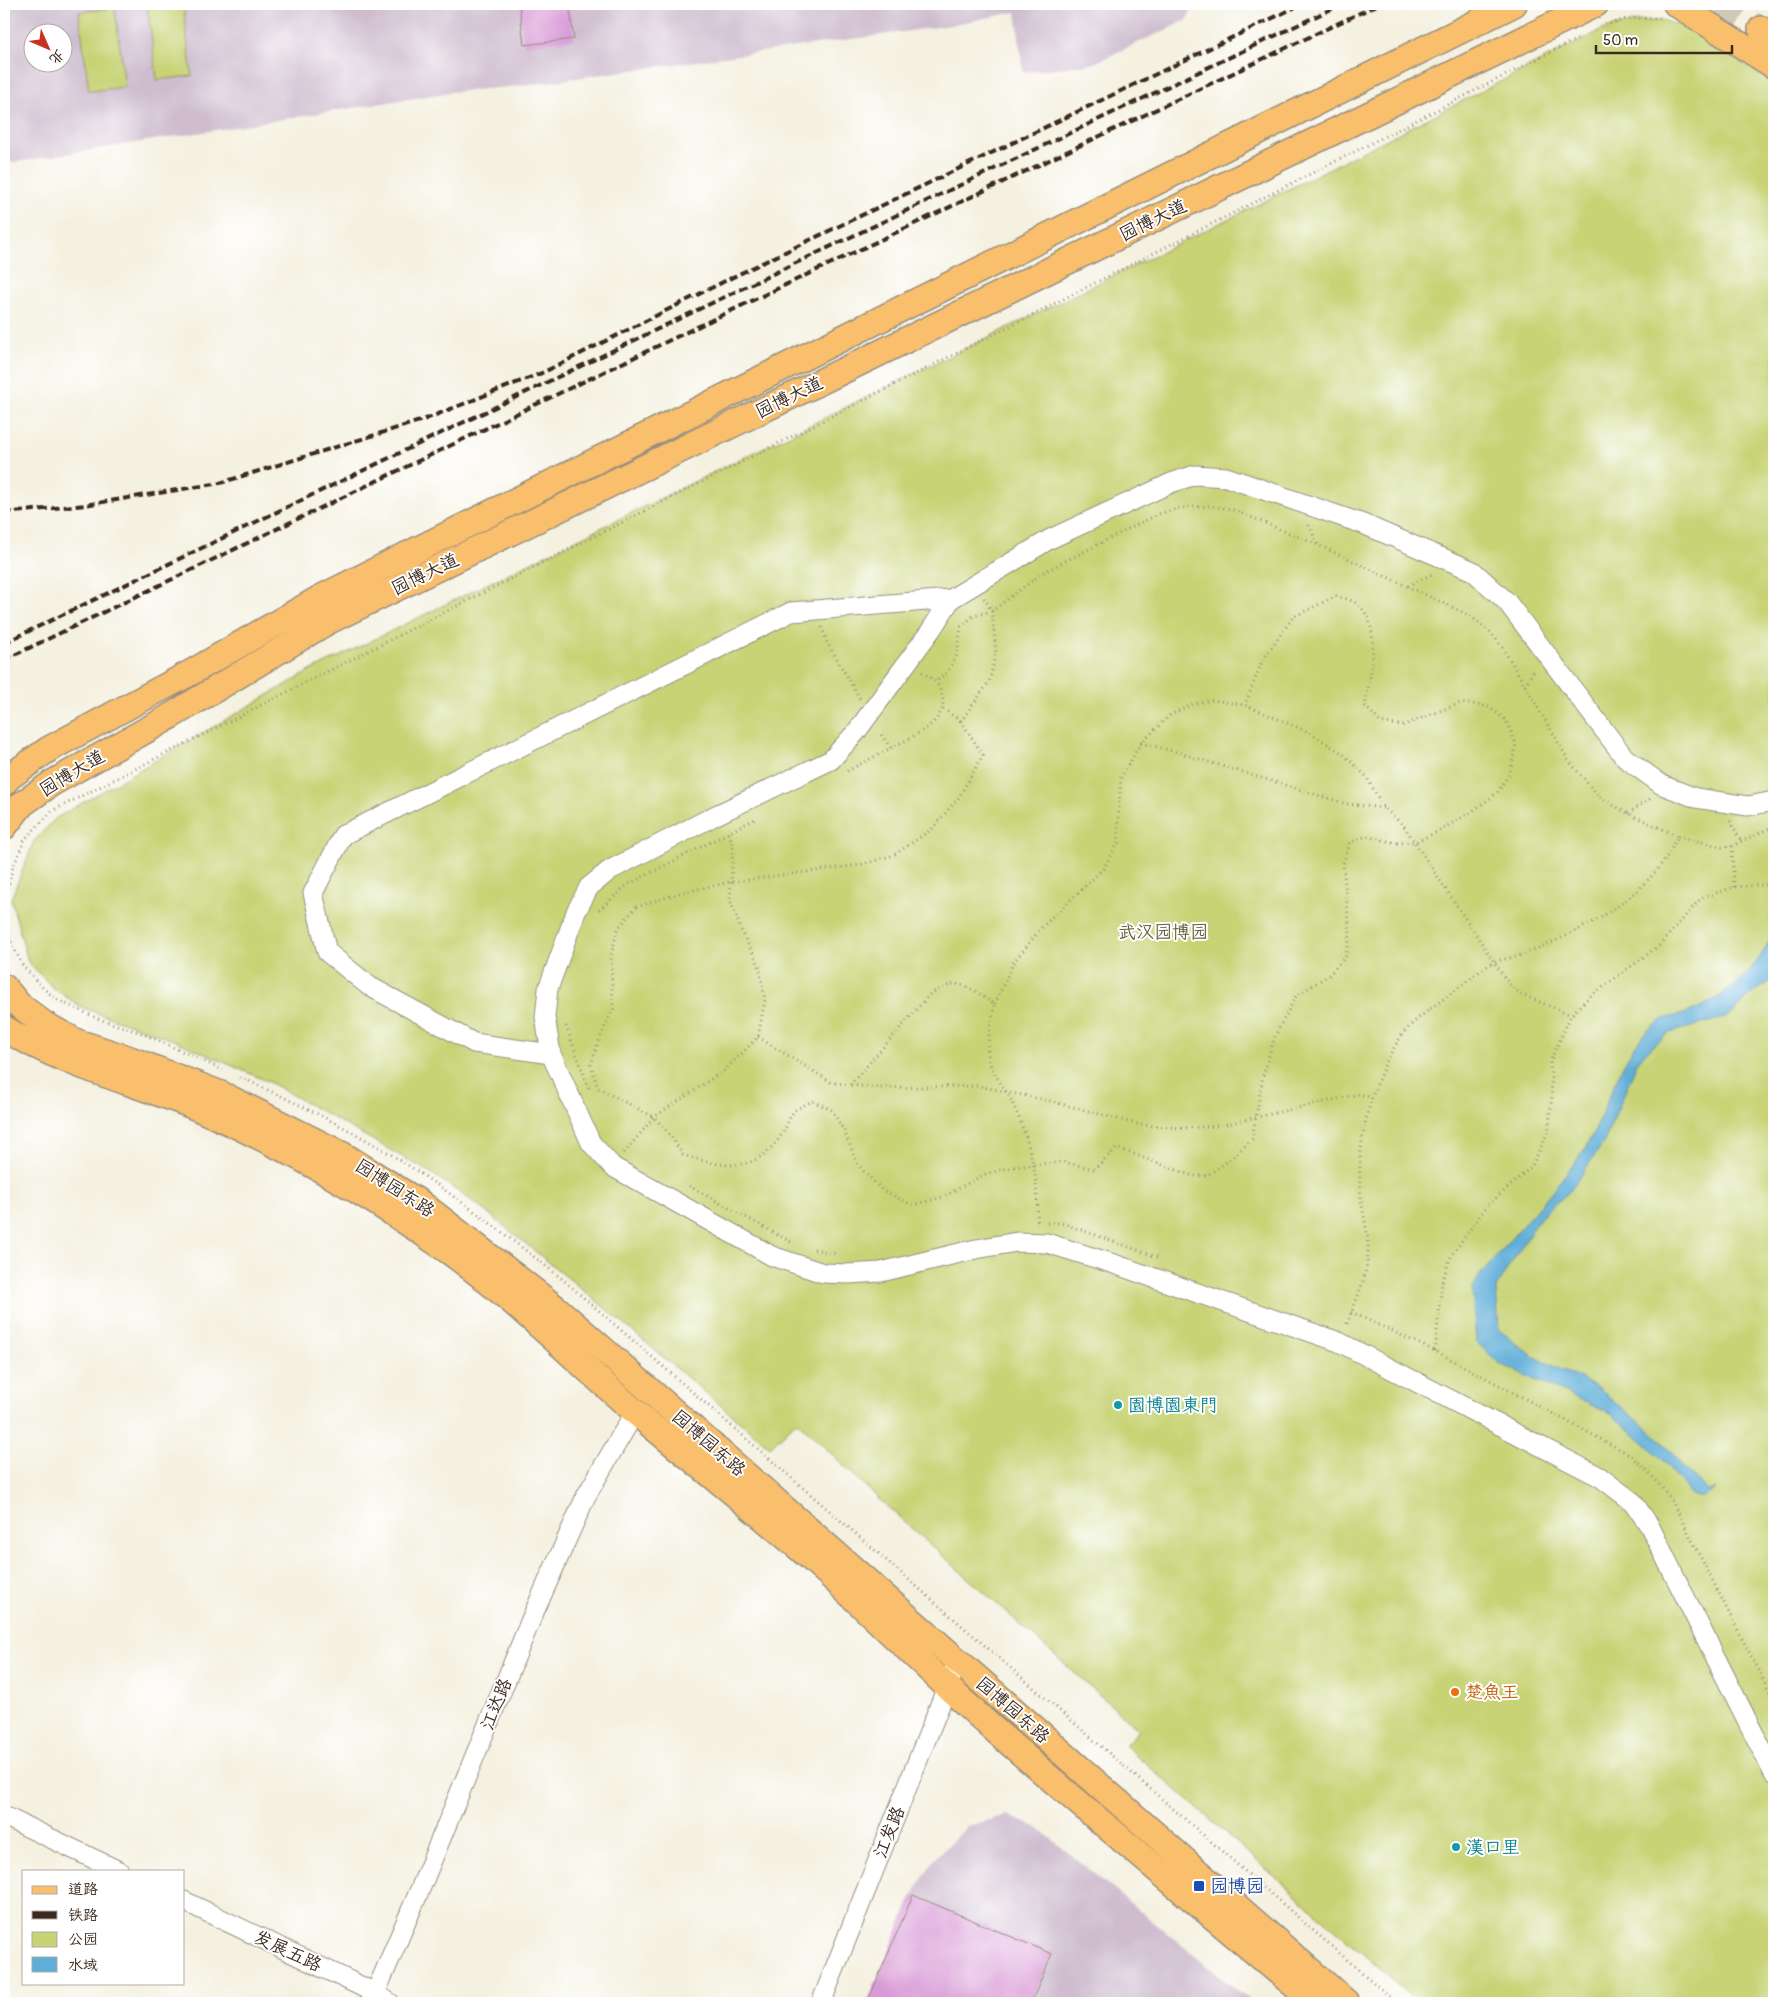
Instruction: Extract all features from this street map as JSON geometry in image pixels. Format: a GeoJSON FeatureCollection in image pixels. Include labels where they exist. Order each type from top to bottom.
{"type":"FeatureCollection","features":[{"type":"Feature","properties":{"kind":"main road","name":"园博大道"},"geometry":{"type":"LineString","coordinates":[[4,783],[9,777],[49,749],[192,672],[320,598],[1514,4]]}},
{"type":"Feature","properties":{"kind":"main road","name":"园博大道"},"geometry":{"type":"LineString","coordinates":[[4,827],[22,804],[52,783],[158,723],[328,622],[1596,4]]}},
{"type":"Feature","properties":{"kind":"main road"},"geometry":{"type":"LineString","coordinates":[[1672,11],[1774,66]]}},
{"type":"Feature","properties":{"kind":"main road","name":"园博园东路"},"geometry":{"type":"LineString","coordinates":[[4,987],[18,1004],[44,1024],[77,1042],[130,1059],[221,1094],[343,1155],[422,1204],[556,1308],[1347,2003]]}},
{"type":"Feature","properties":{"kind":"main road","name":"园博园东路"},"geometry":{"type":"LineString","coordinates":[[4,1028],[23,1041],[71,1061],[194,1107],[323,1170],[438,1244],[494,1285],[527,1312],[635,1412],[821,1568],[987,1724],[1315,2003]]}},
{"type":"Feature","properties":{"kind":"street"},"geometry":{"type":"LineString","coordinates":[[551,1054],[474,1043],[369,986],[327,952],[313,893],[344,835],[791,612],[951,599],[1050,540],[1171,483],[1195,475],[1226,477],[1363,524],[1474,571],[1507,602],[1625,758],[1662,785],[1696,798],[1748,806],[1774,801]]}},
{"type":"Feature","properties":{"kind":"street"},"geometry":{"type":"LineString","coordinates":[[951,599],[931,630],[867,717],[831,760],[716,815],[610,870],[589,887],[576,912],[548,988],[545,1017],[551,1054],[591,1143],[613,1167],[772,1256],[823,1273],[881,1272],[976,1249],[1017,1242],[1047,1243],[1114,1264],[1338,1342],[1600,1477],[1633,1502],[1649,1525],[1774,1774]]}},
{"type":"Feature","properties":{"kind":"street","name":"江达路"},"geometry":{"type":"LineString","coordinates":[[379,2000],[421,1887],[532,1617],[582,1505],[635,1412]]}},
{"type":"Feature","properties":{"kind":"street","name":"江发路"},"geometry":{"type":"LineString","coordinates":[[821,2003],[958,1662]]}},
{"type":"Feature","properties":{"kind":"street"},"geometry":{"type":"LineString","coordinates":[[4,1816],[117,1870]]}},
{"type":"Feature","properties":{"kind":"street","name":"发展五路"},"geometry":{"type":"LineString","coordinates":[[185,1902],[379,2000]]}},
{"type":"Feature","properties":{"kind":"path"},"geometry":{"type":"LineString","coordinates":[[1597,29],[1627,19],[1652,17],[1672,11]]}},
{"type":"Feature","properties":{"kind":"path"},"geometry":{"type":"LineString","coordinates":[[4,903],[12,870],[25,839],[52,812],[1580,38]]}},
{"type":"Feature","properties":{"kind":"path"},"geometry":{"type":"LineString","coordinates":[[936,682],[948,671],[957,655],[962,627],[973,616],[992,612],[1044,572],[1158,514],[1180,508],[1210,506],[1231,509],[1318,545],[1470,615],[1490,632],[1503,648],[1569,761],[1599,797],[1628,813],[1678,836],[1722,847],[1732,846],[1774,826]]}},
{"type":"Feature","properties":{"kind":"path"},"geometry":{"type":"LineString","coordinates":[[1407,586],[1436,572]]}},
{"type":"Feature","properties":{"kind":"path"},"geometry":{"type":"LineString","coordinates":[[943,709],[960,721],[983,755],[959,797],[932,829],[894,855],[860,865],[730,882],[680,893],[636,907],[618,928],[611,956],[612,1009],[591,1065],[598,1088],[654,1117],[670,1135],[683,1155],[714,1164],[743,1165],[762,1157],[783,1134],[794,1111],[812,1101],[832,1110],[844,1131],[858,1165],[882,1190],[912,1205],[943,1197],[984,1175],[1011,1167],[1063,1162],[1094,1169],[1117,1148],[1193,1176],[1207,1176],[1232,1158],[1252,1139],[1263,1076],[1275,1036],[1296,996],[1329,975],[1346,956],[1350,935],[1343,864],[1350,842],[1366,836],[1395,843],[1415,842],[1470,813],[1497,793],[1510,774],[1516,744],[1506,720],[1487,706],[1460,703],[1402,726],[1380,722],[1365,706],[1373,650],[1370,620],[1356,603],[1336,596],[1293,617],[1262,662],[1245,705]]}},
{"type":"Feature","properties":{"kind":"path"},"geometry":{"type":"LineString","coordinates":[[816,610],[827,642],[859,697],[867,717],[892,748]]}},
{"type":"Feature","properties":{"kind":"path"},"geometry":{"type":"LineString","coordinates":[[960,721],[989,682],[996,653],[992,612]]}},
{"type":"Feature","properties":{"kind":"path"},"geometry":{"type":"LineString","coordinates":[[1525,685],[1538,663]]}},
{"type":"Feature","properties":{"kind":"path"},"geometry":{"type":"LineString","coordinates":[[840,775],[932,726],[943,709],[942,692],[936,682],[918,669]]}},
{"type":"Feature","properties":{"kind":"path"},"geometry":{"type":"LineString","coordinates":[[1035,1243],[1038,1223],[1038,1193],[1033,1164],[1021,1120],[990,1062],[988,1036],[995,1004],[1013,963],[1042,927],[1102,869],[1118,843],[1121,777],[1140,743],[1170,715],[1193,704],[1212,700],[1245,705],[1311,733],[1343,754],[1366,776],[1384,808],[1404,826],[1508,983],[1520,994],[1571,1015]]}},
{"type":"Feature","properties":{"kind":"path"},"geometry":{"type":"LineString","coordinates":[[1140,743],[1191,756],[1347,804],[1384,808]]}},
{"type":"Feature","properties":{"kind":"path"},"geometry":{"type":"LineString","coordinates":[[596,916],[600,908],[627,885],[763,815]]}},
{"type":"Feature","properties":{"kind":"path"},"geometry":{"type":"LineString","coordinates":[[613,1167],[654,1117],[725,1070],[758,1036],[765,1000],[759,965],[730,900],[733,847],[729,832]]}},
{"type":"Feature","properties":{"kind":"path"},"geometry":{"type":"LineString","coordinates":[[1338,1342],[1362,1284],[1368,1254],[1359,1170],[1365,1123],[1371,1097],[1403,1034],[1433,1007],[1494,962],[1518,957],[1574,934],[1609,913],[1646,883],[1664,861],[1678,836]]}},
{"type":"Feature","properties":{"kind":"path"},"geometry":{"type":"LineString","coordinates":[[1732,846],[1734,887]]}},
{"type":"Feature","properties":{"kind":"path"},"geometry":{"type":"LineString","coordinates":[[1435,1351],[1442,1282],[1451,1256],[1487,1206],[1532,1166],[1548,1132],[1552,1096],[1550,1062],[1571,1015],[1587,999],[1660,945],[1701,898],[1734,887],[1774,884]]}},
{"type":"Feature","properties":{"kind":"path"},"geometry":{"type":"LineString","coordinates":[[850,1085],[930,994],[945,985],[959,983],[995,1004]]}},
{"type":"Feature","properties":{"kind":"path"},"geometry":{"type":"LineString","coordinates":[[564,1021],[590,1093]]}},
{"type":"Feature","properties":{"kind":"path"},"geometry":{"type":"LineString","coordinates":[[758,1036],[831,1082],[878,1088],[978,1086],[1006,1091],[1141,1125],[1183,1128],[1209,1126],[1359,1094],[1371,1097]]}},
{"type":"Feature","properties":{"kind":"path"},"geometry":{"type":"LineString","coordinates":[[620,1146],[626,1152]]}},
{"type":"Feature","properties":{"kind":"path"},"geometry":{"type":"LineString","coordinates":[[686,1185],[799,1244]]}},
{"type":"Feature","properties":{"kind":"path"},"geometry":{"type":"LineString","coordinates":[[1028,1223],[1062,1223],[1163,1260]]}},
{"type":"Feature","properties":{"kind":"path"},"geometry":{"type":"LineString","coordinates":[[808,1247],[839,1254]]}},
{"type":"Feature","properties":{"kind":"shaded area"},"geometry":{"type":"Polygon","coordinates":[[[4,4],[1203,4],[1191,10],[1187,20],[1092,64],[1023,72],[1016,12],[945,26],[520,86],[452,92],[4,164],[4,4]]]}},
{"type":"Feature","properties":{"kind":"shaded area"},"geometry":{"type":"Polygon","coordinates":[[[1007,1815],[1038,1828],[1253,2003],[867,2003],[913,1895],[934,1859],[968,1826],[1007,1815]]]}},
{"type":"Feature","properties":{"kind":"green space"},"geometry":{"type":"Polygon","coordinates":[[[147,4],[183,4],[192,76],[157,80],[147,4]]]}},
{"type":"Feature","properties":{"kind":"green space"},"geometry":{"type":"Polygon","coordinates":[[[115,8],[125,87],[89,91],[79,12],[115,8]]]}},
{"type":"Feature","properties":{"kind":"green space","name":"武汉园博园"},"geometry":{"type":"Polygon","coordinates":[[[1638,21],[1665,21],[1692,30],[1774,84],[1774,2003],[1419,2003],[1125,1745],[1139,1730],[882,1502],[797,1421],[770,1447],[594,1299],[478,1205],[431,1173],[269,1082],[176,1041],[83,1008],[54,989],[28,962],[11,899],[34,841],[56,818],[308,672],[1263,202],[1604,29],[1638,21]]]}},
{"type":"Feature","properties":{"kind":"water"},"geometry":{"type":"Polygon","coordinates":[[[1774,931],[1774,979],[1752,994],[1728,1017],[1669,1033],[1639,1058],[1604,1142],[1571,1190],[1542,1215],[1496,1287],[1499,1330],[1533,1356],[1597,1387],[1658,1437],[1683,1467],[1707,1490],[1716,1488],[1702,1498],[1692,1495],[1658,1455],[1611,1414],[1500,1364],[1476,1342],[1472,1289],[1480,1275],[1548,1196],[1586,1147],[1628,1056],[1646,1033],[1660,1021],[1703,1006],[1729,990],[1750,970],[1774,931]]]}},
{"type":"Feature","properties":{"kind":"building"},"geometry":{"type":"Polygon","coordinates":[[[519,4],[569,4],[574,39],[524,45],[519,4]]]}},
{"type":"Feature","properties":{"kind":"building"},"geometry":{"type":"Polygon","coordinates":[[[913,1895],[1052,1954],[1031,2003],[867,2003],[913,1895]]]}},
{"type":"Feature","properties":{"kind":"tunnel"},"geometry":{"type":"LineString","coordinates":[[1720,4],[1761,29]]}},
{"type":"Feature","properties":{"kind":"railway"},"geometry":{"type":"LineString","coordinates":[[4,513],[85,505],[220,483],[423,420],[544,372],[737,275],[1302,4]]}},
{"type":"Feature","properties":{"kind":"railway"},"geometry":{"type":"LineString","coordinates":[[4,643],[739,290],[1342,4]]}},
{"type":"Feature","properties":{"kind":"railway"},"geometry":{"type":"LineString","coordinates":[[4,660],[745,304],[1379,4]]}},
{"type":"Feature","properties":{"kind":"place","name":"園博園東門"},"geometry":{"type":"Point","coordinates":[1118,1405]}},
{"type":"Feature","properties":{"kind":"place","name":"楚魚王"},"geometry":{"type":"Point","coordinates":[1455,1692]}},
{"type":"Feature","properties":{"kind":"place","name":"漢口里"},"geometry":{"type":"Point","coordinates":[1456,1847]}},
{"type":"Feature","properties":{"kind":"place","name":"园博园"},"geometry":{"type":"Point","coordinates":[1199,1886]}}]}
